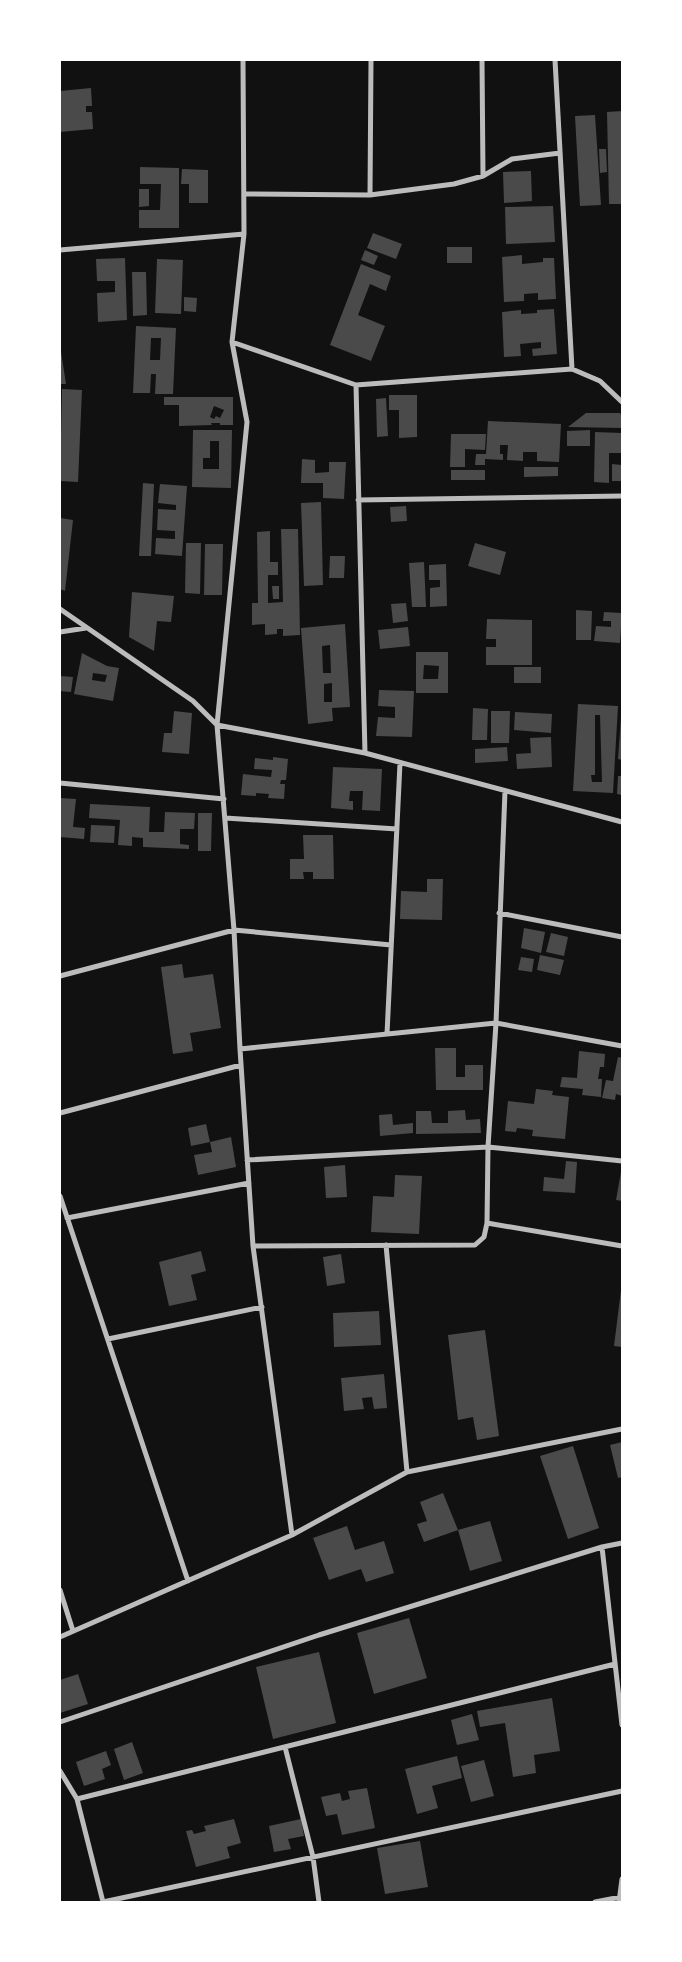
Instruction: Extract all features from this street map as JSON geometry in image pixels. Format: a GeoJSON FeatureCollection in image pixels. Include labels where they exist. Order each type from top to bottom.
{"type":"FeatureCollection","features":[{"type":"Feature","properties":{"kind":"street"},"geometry":{"type":"LineString","coordinates":[[243,60],[244,234],[232,342],[247,422],[217,725],[234,930],[253,1246],[292,1535]]}},
{"type":"Feature","properties":{"kind":"street"},"geometry":{"type":"LineString","coordinates":[[370,195],[371,60]]}},
{"type":"Feature","properties":{"kind":"street"},"geometry":{"type":"LineString","coordinates":[[482,60],[484,176]]}},
{"type":"Feature","properties":{"kind":"street"},"geometry":{"type":"LineString","coordinates":[[556,60],[572,370]]}},
{"type":"Feature","properties":{"kind":"street"},"geometry":{"type":"LineString","coordinates":[[244,194],[370,195],[454,184],[484,176],[512,159],[560,154]]}},
{"type":"Feature","properties":{"kind":"street"},"geometry":{"type":"LineString","coordinates":[[60,250],[244,234]]}},
{"type":"Feature","properties":{"kind":"street"},"geometry":{"type":"LineString","coordinates":[[232,342],[356,385],[572,370],[600,381],[622,402]]}},
{"type":"Feature","properties":{"kind":"street"},"geometry":{"type":"LineString","coordinates":[[356,385],[365,753]]}},
{"type":"Feature","properties":{"kind":"street"},"geometry":{"type":"LineString","coordinates":[[358,500],[622,496]]}},
{"type":"Feature","properties":{"kind":"street"},"geometry":{"type":"LineString","coordinates":[[60,609],[193,701],[217,725],[365,753],[622,822]]}},
{"type":"Feature","properties":{"kind":"street"},"geometry":{"type":"LineString","coordinates":[[60,632],[87,628]]}},
{"type":"Feature","properties":{"kind":"street"},"geometry":{"type":"LineString","coordinates":[[387,1034],[400,763]]}},
{"type":"Feature","properties":{"kind":"street"},"geometry":{"type":"LineString","coordinates":[[60,783],[224,799]]}},
{"type":"Feature","properties":{"kind":"street"},"geometry":{"type":"LineString","coordinates":[[253,1246],[475,1245],[484,1237],[487,1223],[488,1147],[496,1023],[504,791]]}},
{"type":"Feature","properties":{"kind":"street"},"geometry":{"type":"LineString","coordinates":[[225,818],[397,829]]}},
{"type":"Feature","properties":{"kind":"street"},"geometry":{"type":"LineString","coordinates":[[499,913],[622,937]]}},
{"type":"Feature","properties":{"kind":"street"},"geometry":{"type":"LineString","coordinates":[[60,976],[234,930],[391,945]]}},
{"type":"Feature","properties":{"kind":"street"},"geometry":{"type":"LineString","coordinates":[[240,1049],[496,1023],[622,1046]]}},
{"type":"Feature","properties":{"kind":"street"},"geometry":{"type":"LineString","coordinates":[[60,1113],[241,1065]]}},
{"type":"Feature","properties":{"kind":"street"},"geometry":{"type":"LineString","coordinates":[[247,1160],[488,1147],[622,1161]]}},
{"type":"Feature","properties":{"kind":"street"},"geometry":{"type":"LineString","coordinates":[[67,1218],[249,1183]]}},
{"type":"Feature","properties":{"kind":"street"},"geometry":{"type":"LineString","coordinates":[[60,1196],[188,1581]]}},
{"type":"Feature","properties":{"kind":"street"},"geometry":{"type":"LineString","coordinates":[[487,1223],[622,1246]]}},
{"type":"Feature","properties":{"kind":"street"},"geometry":{"type":"LineString","coordinates":[[386,1245],[406,1472]]}},
{"type":"Feature","properties":{"kind":"street"},"geometry":{"type":"LineString","coordinates":[[108,1339],[262,1308]]}},
{"type":"Feature","properties":{"kind":"street"},"geometry":{"type":"LineString","coordinates":[[60,1636],[292,1535],[406,1472],[622,1429]]}},
{"type":"Feature","properties":{"kind":"street"},"geometry":{"type":"LineString","coordinates":[[60,1722],[319,1635],[602,1547],[622,1543]]}},
{"type":"Feature","properties":{"kind":"street"},"geometry":{"type":"LineString","coordinates":[[602,1547],[622,1725]]}},
{"type":"Feature","properties":{"kind":"street"},"geometry":{"type":"LineString","coordinates":[[60,1590],[73,1631]]}},
{"type":"Feature","properties":{"kind":"street"},"geometry":{"type":"LineString","coordinates":[[78,1799],[615,1664]]}},
{"type":"Feature","properties":{"kind":"street"},"geometry":{"type":"LineString","coordinates":[[285,1747],[313,1857],[319,1902]]}},
{"type":"Feature","properties":{"kind":"street"},"geometry":{"type":"LineString","coordinates":[[60,1771],[78,1799],[103,1902],[622,1791]]}},
{"type":"Feature","properties":{"kind":"street"},"geometry":{"type":"LineString","coordinates":[[595,1902],[620,1899],[622,1879]]}},
{"type":"Feature","properties":{"kind":"building"},"geometry":{"type":"Polygon","coordinates":[[[91,88],[92,106],[86,106],[86,112],[92,112],[93,129],[60,132],[60,91],[91,88]]]}},
{"type":"Feature","properties":{"kind":"building"},"geometry":{"type":"Polygon","coordinates":[[[622,111],[622,204],[609,204],[607,112],[622,111]]]}},
{"type":"Feature","properties":{"kind":"building"},"geometry":{"type":"Polygon","coordinates":[[[595,115],[601,205],[580,206],[575,116],[595,115]]]}},
{"type":"Feature","properties":{"kind":"building"},"geometry":{"type":"Polygon","coordinates":[[[599,149],[606,149],[607,172],[600,173],[599,149]]]}},
{"type":"Feature","properties":{"kind":"building"},"geometry":{"type":"Polygon","coordinates":[[[140,167],[179,168],[179,228],[139,228],[139,210],[160,210],[161,184],[140,184],[140,167]]]}},
{"type":"Feature","properties":{"kind":"building"},"geometry":{"type":"Polygon","coordinates":[[[182,169],[208,170],[208,203],[189,203],[189,184],[181,184],[182,169]]]}},
{"type":"Feature","properties":{"kind":"building"},"geometry":{"type":"Polygon","coordinates":[[[531,171],[532,201],[504,203],[503,172],[531,171]]]}},
{"type":"Feature","properties":{"kind":"building"},"geometry":{"type":"Polygon","coordinates":[[[139,189],[149,189],[149,206],[139,207],[139,189]]]}},
{"type":"Feature","properties":{"kind":"building"},"geometry":{"type":"Polygon","coordinates":[[[553,206],[555,242],[506,244],[505,207],[553,206]]]}},
{"type":"Feature","properties":{"kind":"building"},"geometry":{"type":"Polygon","coordinates":[[[373,233],[402,244],[396,259],[367,248],[373,233]]]}},
{"type":"Feature","properties":{"kind":"building"},"geometry":{"type":"Polygon","coordinates":[[[447,247],[472,247],[472,263],[447,263],[447,247]]]}},
{"type":"Feature","properties":{"kind":"building"},"geometry":{"type":"Polygon","coordinates":[[[365,250],[378,256],[374,265],[361,260],[365,250]]]}},
{"type":"Feature","properties":{"kind":"building"},"geometry":{"type":"Polygon","coordinates":[[[522,255],[522,264],[543,262],[543,258],[554,258],[556,299],[538,300],[538,293],[524,294],[524,301],[504,302],[502,257],[522,255]]]}},
{"type":"Feature","properties":{"kind":"building"},"geometry":{"type":"Polygon","coordinates":[[[125,258],[127,320],[98,322],[97,293],[115,292],[115,281],[97,281],[96,259],[125,258]]]}},
{"type":"Feature","properties":{"kind":"building"},"geometry":{"type":"Polygon","coordinates":[[[157,259],[183,260],[181,314],[155,313],[157,259]]]}},
{"type":"Feature","properties":{"kind":"building"},"geometry":{"type":"Polygon","coordinates":[[[361,264],[391,276],[386,291],[370,284],[358,315],[385,326],[371,361],[330,345],[361,264]]]}},
{"type":"Feature","properties":{"kind":"building"},"geometry":{"type":"Polygon","coordinates":[[[132,272],[146,272],[147,315],[133,316],[132,272]]]}},
{"type":"Feature","properties":{"kind":"building"},"geometry":{"type":"Polygon","coordinates":[[[184,297],[197,298],[196,312],[184,311],[184,297]]]}},
{"type":"Feature","properties":{"kind":"building"},"geometry":{"type":"Polygon","coordinates":[[[554,309],[557,354],[533,356],[532,349],[541,348],[541,342],[520,344],[521,356],[504,357],[502,312],[521,310],[521,314],[537,313],[537,310],[554,309]]]}},
{"type":"Feature","properties":{"kind":"building"},"geometry":{"type":"Polygon","coordinates":[[[136,326],[176,328],[173,394],[155,394],[156,374],[151,374],[150,393],[133,393],[136,326]],[[151,338],[150,360],[160,360],[161,338],[151,338]]]}},
{"type":"Feature","properties":{"kind":"building"},"geometry":{"type":"Polygon","coordinates":[[[60,345],[66,384],[60,384],[60,345]]]}},
{"type":"Feature","properties":{"kind":"building"},"geometry":{"type":"Polygon","coordinates":[[[62,389],[82,390],[78,482],[60,481],[62,389]]]}},
{"type":"Feature","properties":{"kind":"building"},"geometry":{"type":"Polygon","coordinates":[[[389,395],[417,395],[417,437],[399,438],[399,410],[389,410],[389,395]]]}},
{"type":"Feature","properties":{"kind":"building"},"geometry":{"type":"Polygon","coordinates":[[[164,397],[233,397],[233,425],[211,423],[212,425],[179,426],[179,405],[164,405],[164,397]],[[214,406],[210,417],[214,419],[216,416],[220,418],[224,410],[214,406]]]}},
{"type":"Feature","properties":{"kind":"building"},"geometry":{"type":"Polygon","coordinates":[[[386,398],[388,436],[377,437],[376,399],[386,398]]]}},
{"type":"Feature","properties":{"kind":"building"},"geometry":{"type":"Polygon","coordinates":[[[586,413],[620,413],[622,428],[568,427],[586,413]]]}},
{"type":"Feature","properties":{"kind":"building"},"geometry":{"type":"Polygon","coordinates":[[[488,421],[561,424],[559,462],[537,461],[537,452],[523,452],[523,461],[507,460],[508,445],[500,445],[500,454],[503,454],[503,460],[485,459],[485,465],[475,465],[476,454],[486,454],[488,421]]]}},
{"type":"Feature","properties":{"kind":"building"},"geometry":{"type":"Polygon","coordinates":[[[193,430],[232,430],[231,488],[192,487],[193,430]],[[210,441],[210,458],[203,458],[203,469],[219,469],[219,441],[210,441]]]}},
{"type":"Feature","properties":{"kind":"building"},"geometry":{"type":"Polygon","coordinates":[[[590,430],[590,446],[567,446],[567,431],[590,430]]]}},
{"type":"Feature","properties":{"kind":"building"},"geometry":{"type":"Polygon","coordinates":[[[595,432],[622,433],[622,453],[609,453],[609,483],[594,482],[595,432]]]}},
{"type":"Feature","properties":{"kind":"building"},"geometry":{"type":"Polygon","coordinates":[[[451,434],[486,434],[485,450],[465,449],[465,467],[450,467],[451,434]]]}},
{"type":"Feature","properties":{"kind":"building"},"geometry":{"type":"Polygon","coordinates":[[[302,459],[315,460],[315,473],[329,472],[329,462],[346,462],[344,499],[323,498],[323,483],[301,483],[302,459]]]}},
{"type":"Feature","properties":{"kind":"building"},"geometry":{"type":"Polygon","coordinates":[[[612,464],[622,465],[622,481],[612,481],[612,464]]]}},
{"type":"Feature","properties":{"kind":"building"},"geometry":{"type":"Polygon","coordinates":[[[524,467],[558,467],[558,476],[524,477],[524,467]]]}},
{"type":"Feature","properties":{"kind":"building"},"geometry":{"type":"Polygon","coordinates":[[[451,470],[485,470],[485,480],[451,480],[451,470]]]}},
{"type":"Feature","properties":{"kind":"building"},"geometry":{"type":"Polygon","coordinates":[[[143,483],[154,484],[151,556],[139,556],[143,483]]]}},
{"type":"Feature","properties":{"kind":"building"},"geometry":{"type":"Polygon","coordinates":[[[160,484],[187,486],[182,556],[155,554],[156,538],[175,539],[175,531],[157,530],[158,509],[176,510],[176,505],[158,503],[160,484]]]}},
{"type":"Feature","properties":{"kind":"building"},"geometry":{"type":"Polygon","coordinates":[[[321,502],[323,585],[304,586],[301,503],[321,502]]]}},
{"type":"Feature","properties":{"kind":"building"},"geometry":{"type":"Polygon","coordinates":[[[406,506],[407,521],[391,522],[390,507],[406,506]]]}},
{"type":"Feature","properties":{"kind":"building"},"geometry":{"type":"Polygon","coordinates":[[[60,518],[73,520],[65,591],[60,589],[60,518]]]}},
{"type":"Feature","properties":{"kind":"building"},"geometry":{"type":"Polygon","coordinates":[[[281,529],[298,529],[300,635],[283,636],[283,629],[277,629],[277,634],[265,635],[265,624],[252,625],[252,603],[258,603],[257,532],[270,531],[270,562],[278,562],[278,575],[268,575],[268,603],[283,602],[281,529]]]}},
{"type":"Feature","properties":{"kind":"building"},"geometry":{"type":"Polygon","coordinates":[[[186,543],[201,543],[200,594],[185,593],[186,543]]]}},
{"type":"Feature","properties":{"kind":"building"},"geometry":{"type":"Polygon","coordinates":[[[475,543],[506,552],[500,575],[468,566],[475,543]]]}},
{"type":"Feature","properties":{"kind":"building"},"geometry":{"type":"Polygon","coordinates":[[[205,544],[223,544],[222,595],[204,595],[205,544]]]}},
{"type":"Feature","properties":{"kind":"building"},"geometry":{"type":"Polygon","coordinates":[[[330,556],[345,556],[344,578],[329,578],[330,556]]]}},
{"type":"Feature","properties":{"kind":"building"},"geometry":{"type":"Polygon","coordinates":[[[424,562],[426,607],[412,607],[409,563],[424,562]]]}},
{"type":"Feature","properties":{"kind":"building"},"geometry":{"type":"Polygon","coordinates":[[[446,564],[447,606],[430,607],[430,588],[440,587],[440,580],[429,580],[429,565],[446,564]]]}},
{"type":"Feature","properties":{"kind":"building"},"geometry":{"type":"Polygon","coordinates":[[[272,586],[279,586],[279,599],[273,599],[272,586]]]}},
{"type":"Feature","properties":{"kind":"building"},"geometry":{"type":"Polygon","coordinates":[[[132,592],[174,596],[171,622],[157,621],[154,651],[129,637],[132,592]]]}},
{"type":"Feature","properties":{"kind":"building"},"geometry":{"type":"Polygon","coordinates":[[[406,603],[408,621],[393,623],[391,604],[406,603]]]}},
{"type":"Feature","properties":{"kind":"building"},"geometry":{"type":"Polygon","coordinates":[[[576,610],[592,611],[591,640],[576,640],[576,610]]]}},
{"type":"Feature","properties":{"kind":"building"},"geometry":{"type":"Polygon","coordinates":[[[604,612],[622,613],[620,643],[594,641],[596,626],[611,627],[611,621],[603,621],[604,612]]]}},
{"type":"Feature","properties":{"kind":"building"},"geometry":{"type":"Polygon","coordinates":[[[487,619],[532,620],[532,665],[486,665],[486,647],[496,647],[496,639],[486,639],[487,619]]]}},
{"type":"Feature","properties":{"kind":"building"},"geometry":{"type":"Polygon","coordinates":[[[345,624],[350,707],[332,708],[333,721],[308,724],[301,628],[345,624]],[[330,645],[322,646],[323,673],[331,673],[330,645]],[[332,683],[324,684],[324,702],[332,702],[332,683]]]}},
{"type":"Feature","properties":{"kind":"building"},"geometry":{"type":"Polygon","coordinates":[[[408,627],[410,646],[380,649],[378,630],[408,627]]]}},
{"type":"Feature","properties":{"kind":"building"},"geometry":{"type":"Polygon","coordinates":[[[416,652],[448,652],[448,693],[416,693],[416,652]],[[424,665],[423,679],[438,679],[439,666],[424,665]]]}},
{"type":"Feature","properties":{"kind":"building"},"geometry":{"type":"Polygon","coordinates":[[[82,653],[107,666],[119,668],[113,701],[74,694],[82,653]],[[93,673],[92,680],[105,682],[107,675],[93,673]]]}},
{"type":"Feature","properties":{"kind":"building"},"geometry":{"type":"Polygon","coordinates":[[[514,667],[541,667],[541,683],[514,683],[514,667]]]}},
{"type":"Feature","properties":{"kind":"building"},"geometry":{"type":"Polygon","coordinates":[[[60,676],[73,677],[71,692],[60,691],[60,676]]]}},
{"type":"Feature","properties":{"kind":"building"},"geometry":{"type":"Polygon","coordinates":[[[379,690],[414,691],[412,737],[376,736],[378,717],[395,718],[395,707],[378,706],[379,690]]]}},
{"type":"Feature","properties":{"kind":"building"},"geometry":{"type":"Polygon","coordinates":[[[578,704],[618,706],[613,793],[573,791],[578,704]],[[595,715],[595,775],[591,775],[592,782],[602,782],[600,715],[595,715]]]}},
{"type":"Feature","properties":{"kind":"building"},"geometry":{"type":"Polygon","coordinates":[[[473,708],[488,709],[487,740],[472,740],[473,708]]]}},
{"type":"Feature","properties":{"kind":"building"},"geometry":{"type":"Polygon","coordinates":[[[174,711],[192,713],[189,754],[162,752],[164,733],[172,733],[174,711]]]}},
{"type":"Feature","properties":{"kind":"building"},"geometry":{"type":"Polygon","coordinates":[[[491,711],[510,711],[509,743],[491,743],[491,711]]]}},
{"type":"Feature","properties":{"kind":"building"},"geometry":{"type":"Polygon","coordinates":[[[515,712],[552,714],[551,733],[514,730],[515,712]]]}},
{"type":"Feature","properties":{"kind":"building"},"geometry":{"type":"Polygon","coordinates":[[[622,718],[622,760],[618,759],[622,718]]]}},
{"type":"Feature","properties":{"kind":"building"},"geometry":{"type":"Polygon","coordinates":[[[551,737],[552,767],[517,769],[516,754],[531,753],[530,738],[551,737]]]}},
{"type":"Feature","properties":{"kind":"building"},"geometry":{"type":"Polygon","coordinates":[[[507,747],[508,761],[475,763],[475,749],[507,747]]]}},
{"type":"Feature","properties":{"kind":"building"},"geometry":{"type":"Polygon","coordinates":[[[273,757],[288,759],[286,780],[281,780],[280,784],[285,784],[284,799],[268,798],[269,794],[256,793],[256,796],[241,795],[243,774],[271,777],[272,770],[254,769],[255,758],[273,760],[273,757]]]}},
{"type":"Feature","properties":{"kind":"building"},"geometry":{"type":"Polygon","coordinates":[[[333,767],[382,769],[380,811],[362,810],[363,791],[350,791],[349,801],[353,801],[353,810],[331,808],[333,767]]]}},
{"type":"Feature","properties":{"kind":"building"},"geometry":{"type":"Polygon","coordinates":[[[618,776],[622,776],[622,795],[617,794],[618,776]]]}},
{"type":"Feature","properties":{"kind":"building"},"geometry":{"type":"Polygon","coordinates":[[[60,798],[76,799],[73,827],[85,828],[84,839],[60,837],[60,798]]]}},
{"type":"Feature","properties":{"kind":"building"},"geometry":{"type":"Polygon","coordinates":[[[90,804],[150,807],[149,832],[164,832],[165,812],[195,813],[194,829],[180,829],[180,844],[189,845],[189,849],[143,847],[143,838],[132,837],[132,846],[118,845],[120,820],[89,818],[90,804]]]}},
{"type":"Feature","properties":{"kind":"building"},"geometry":{"type":"Polygon","coordinates":[[[198,813],[212,813],[211,851],[198,851],[198,813]]]}},
{"type":"Feature","properties":{"kind":"building"},"geometry":{"type":"Polygon","coordinates":[[[91,825],[115,826],[114,843],[90,842],[91,825]]]}},
{"type":"Feature","properties":{"kind":"building"},"geometry":{"type":"Polygon","coordinates":[[[303,835],[333,835],[334,879],[313,879],[313,872],[303,872],[304,879],[290,879],[290,859],[304,859],[303,835]]]}},
{"type":"Feature","properties":{"kind":"building"},"geometry":{"type":"Polygon","coordinates":[[[427,879],[443,879],[442,920],[400,919],[401,891],[427,892],[427,879]]]}},
{"type":"Feature","properties":{"kind":"building"},"geometry":{"type":"Polygon","coordinates":[[[524,928],[545,932],[541,953],[521,948],[524,928]]]}},
{"type":"Feature","properties":{"kind":"building"},"geometry":{"type":"Polygon","coordinates":[[[551,933],[568,937],[564,956],[546,952],[551,933]]]}},
{"type":"Feature","properties":{"kind":"building"},"geometry":{"type":"Polygon","coordinates":[[[540,955],[564,960],[560,975],[537,970],[540,955]]]}},
{"type":"Feature","properties":{"kind":"building"},"geometry":{"type":"Polygon","coordinates":[[[521,957],[534,959],[532,972],[518,970],[521,957]]]}},
{"type":"Feature","properties":{"kind":"building"},"geometry":{"type":"Polygon","coordinates":[[[182,964],[184,978],[213,974],[221,1028],[190,1033],[193,1051],[173,1054],[161,967],[182,964]]]}},
{"type":"Feature","properties":{"kind":"building"},"geometry":{"type":"Polygon","coordinates":[[[435,1048],[456,1048],[456,1077],[465,1077],[465,1065],[483,1065],[483,1090],[436,1090],[435,1048]]]}},
{"type":"Feature","properties":{"kind":"building"},"geometry":{"type":"Polygon","coordinates":[[[579,1051],[605,1054],[604,1067],[600,1067],[598,1079],[602,1079],[601,1097],[582,1095],[583,1089],[560,1087],[562,1077],[577,1078],[579,1051]]]}},
{"type":"Feature","properties":{"kind":"building"},"geometry":{"type":"Polygon","coordinates":[[[618,1057],[622,1058],[622,1096],[616,1094],[615,1100],[602,1098],[606,1080],[613,1081],[618,1057]]]}},
{"type":"Feature","properties":{"kind":"building"},"geometry":{"type":"Polygon","coordinates":[[[536,1089],[553,1091],[552,1095],[569,1097],[565,1139],[532,1136],[533,1130],[517,1128],[516,1132],[505,1131],[508,1101],[534,1104],[536,1089]]]}},
{"type":"Feature","properties":{"kind":"building"},"geometry":{"type":"Polygon","coordinates":[[[465,1110],[466,1120],[480,1119],[481,1133],[416,1134],[416,1111],[431,1111],[432,1123],[448,1123],[448,1111],[465,1110]]]}},
{"type":"Feature","properties":{"kind":"building"},"geometry":{"type":"Polygon","coordinates":[[[392,1114],[393,1125],[413,1123],[413,1133],[380,1136],[379,1115],[392,1114]]]}},
{"type":"Feature","properties":{"kind":"building"},"geometry":{"type":"Polygon","coordinates":[[[206,1124],[210,1142],[191,1146],[188,1128],[206,1124]]]}},
{"type":"Feature","properties":{"kind":"building"},"geometry":{"type":"Polygon","coordinates":[[[231,1137],[236,1167],[198,1175],[194,1155],[212,1152],[210,1142],[231,1137]]]}},
{"type":"Feature","properties":{"kind":"building"},"geometry":{"type":"Polygon","coordinates":[[[566,1161],[577,1162],[575,1193],[543,1191],[544,1177],[564,1179],[566,1161]]]}},
{"type":"Feature","properties":{"kind":"building"},"geometry":{"type":"Polygon","coordinates":[[[345,1165],[347,1197],[326,1198],[324,1167],[345,1165]]]}},
{"type":"Feature","properties":{"kind":"building"},"geometry":{"type":"Polygon","coordinates":[[[622,1172],[622,1201],[616,1200],[622,1172]]]}},
{"type":"Feature","properties":{"kind":"building"},"geometry":{"type":"Polygon","coordinates":[[[395,1175],[422,1176],[419,1234],[371,1232],[373,1196],[394,1197],[395,1175]]]}},
{"type":"Feature","properties":{"kind":"building"},"geometry":{"type":"Polygon","coordinates":[[[201,1251],[206,1271],[191,1275],[197,1300],[169,1306],[159,1262],[201,1251]]]}},
{"type":"Feature","properties":{"kind":"building"},"geometry":{"type":"Polygon","coordinates":[[[341,1254],[345,1283],[327,1286],[323,1257],[341,1254]]]}},
{"type":"Feature","properties":{"kind":"building"},"geometry":{"type":"Polygon","coordinates":[[[622,1290],[622,1347],[614,1346],[622,1290]]]}},
{"type":"Feature","properties":{"kind":"building"},"geometry":{"type":"Polygon","coordinates":[[[379,1311],[381,1345],[334,1347],[333,1313],[379,1311]]]}},
{"type":"Feature","properties":{"kind":"building"},"geometry":{"type":"Polygon","coordinates":[[[485,1330],[499,1436],[477,1440],[473,1417],[458,1420],[448,1335],[485,1330]]]}},
{"type":"Feature","properties":{"kind":"building"},"geometry":{"type":"Polygon","coordinates":[[[384,1374],[387,1408],[374,1409],[372,1397],[362,1398],[364,1409],[344,1411],[341,1378],[384,1374]]]}},
{"type":"Feature","properties":{"kind":"building"},"geometry":{"type":"Polygon","coordinates":[[[622,1442],[622,1477],[618,1478],[610,1445],[622,1442]]]}},
{"type":"Feature","properties":{"kind":"building"},"geometry":{"type":"Polygon","coordinates":[[[573,1446],[599,1528],[568,1539],[540,1456],[573,1446]]]}},
{"type":"Feature","properties":{"kind":"building"},"geometry":{"type":"Polygon","coordinates":[[[443,1493],[458,1530],[424,1542],[417,1524],[427,1521],[420,1502],[443,1493]]]}},
{"type":"Feature","properties":{"kind":"building"},"geometry":{"type":"Polygon","coordinates":[[[490,1521],[502,1561],[470,1571],[458,1530],[490,1521]]]}},
{"type":"Feature","properties":{"kind":"building"},"geometry":{"type":"Polygon","coordinates":[[[347,1526],[355,1550],[384,1541],[394,1573],[366,1582],[361,1569],[329,1580],[313,1538],[347,1526]]]}},
{"type":"Feature","properties":{"kind":"building"},"geometry":{"type":"Polygon","coordinates":[[[409,1618],[427,1678],[374,1694],[357,1633],[409,1618]]]}},
{"type":"Feature","properties":{"kind":"building"},"geometry":{"type":"Polygon","coordinates":[[[319,1652],[336,1723],[273,1739],[256,1667],[319,1652]]]}},
{"type":"Feature","properties":{"kind":"building"},"geometry":{"type":"Polygon","coordinates":[[[78,1674],[88,1704],[60,1713],[60,1680],[78,1674]]]}},
{"type":"Feature","properties":{"kind":"building"},"geometry":{"type":"Polygon","coordinates":[[[552,1698],[560,1751],[534,1755],[536,1773],[513,1777],[505,1723],[480,1727],[477,1711],[552,1698]]]}},
{"type":"Feature","properties":{"kind":"building"},"geometry":{"type":"Polygon","coordinates":[[[472,1714],[479,1740],[457,1745],[451,1720],[472,1714]]]}},
{"type":"Feature","properties":{"kind":"building"},"geometry":{"type":"Polygon","coordinates":[[[132,1742],[143,1773],[124,1780],[114,1749],[132,1742]]]}},
{"type":"Feature","properties":{"kind":"building"},"geometry":{"type":"Polygon","coordinates":[[[106,1751],[111,1765],[102,1769],[105,1779],[84,1786],[76,1762],[106,1751]]]}},
{"type":"Feature","properties":{"kind":"building"},"geometry":{"type":"Polygon","coordinates":[[[457,1756],[462,1778],[432,1786],[438,1808],[417,1814],[405,1769],[457,1756]]]}},
{"type":"Feature","properties":{"kind":"building"},"geometry":{"type":"Polygon","coordinates":[[[484,1760],[494,1796],[471,1802],[461,1766],[484,1760]]]}},
{"type":"Feature","properties":{"kind":"building"},"geometry":{"type":"Polygon","coordinates":[[[367,1788],[375,1828],[342,1835],[337,1814],[326,1816],[321,1797],[340,1793],[342,1801],[350,1799],[348,1791],[367,1788]]]}},
{"type":"Feature","properties":{"kind":"building"},"geometry":{"type":"Polygon","coordinates":[[[234,1819],[241,1843],[227,1847],[230,1858],[196,1867],[186,1831],[192,1830],[194,1834],[206,1831],[204,1826],[234,1819]]]}},
{"type":"Feature","properties":{"kind":"building"},"geometry":{"type":"Polygon","coordinates":[[[301,1819],[304,1836],[288,1839],[291,1849],[274,1852],[269,1826],[301,1819]]]}},
{"type":"Feature","properties":{"kind":"building"},"geometry":{"type":"Polygon","coordinates":[[[420,1841],[428,1887],[385,1894],[377,1848],[420,1841]]]}}]}
